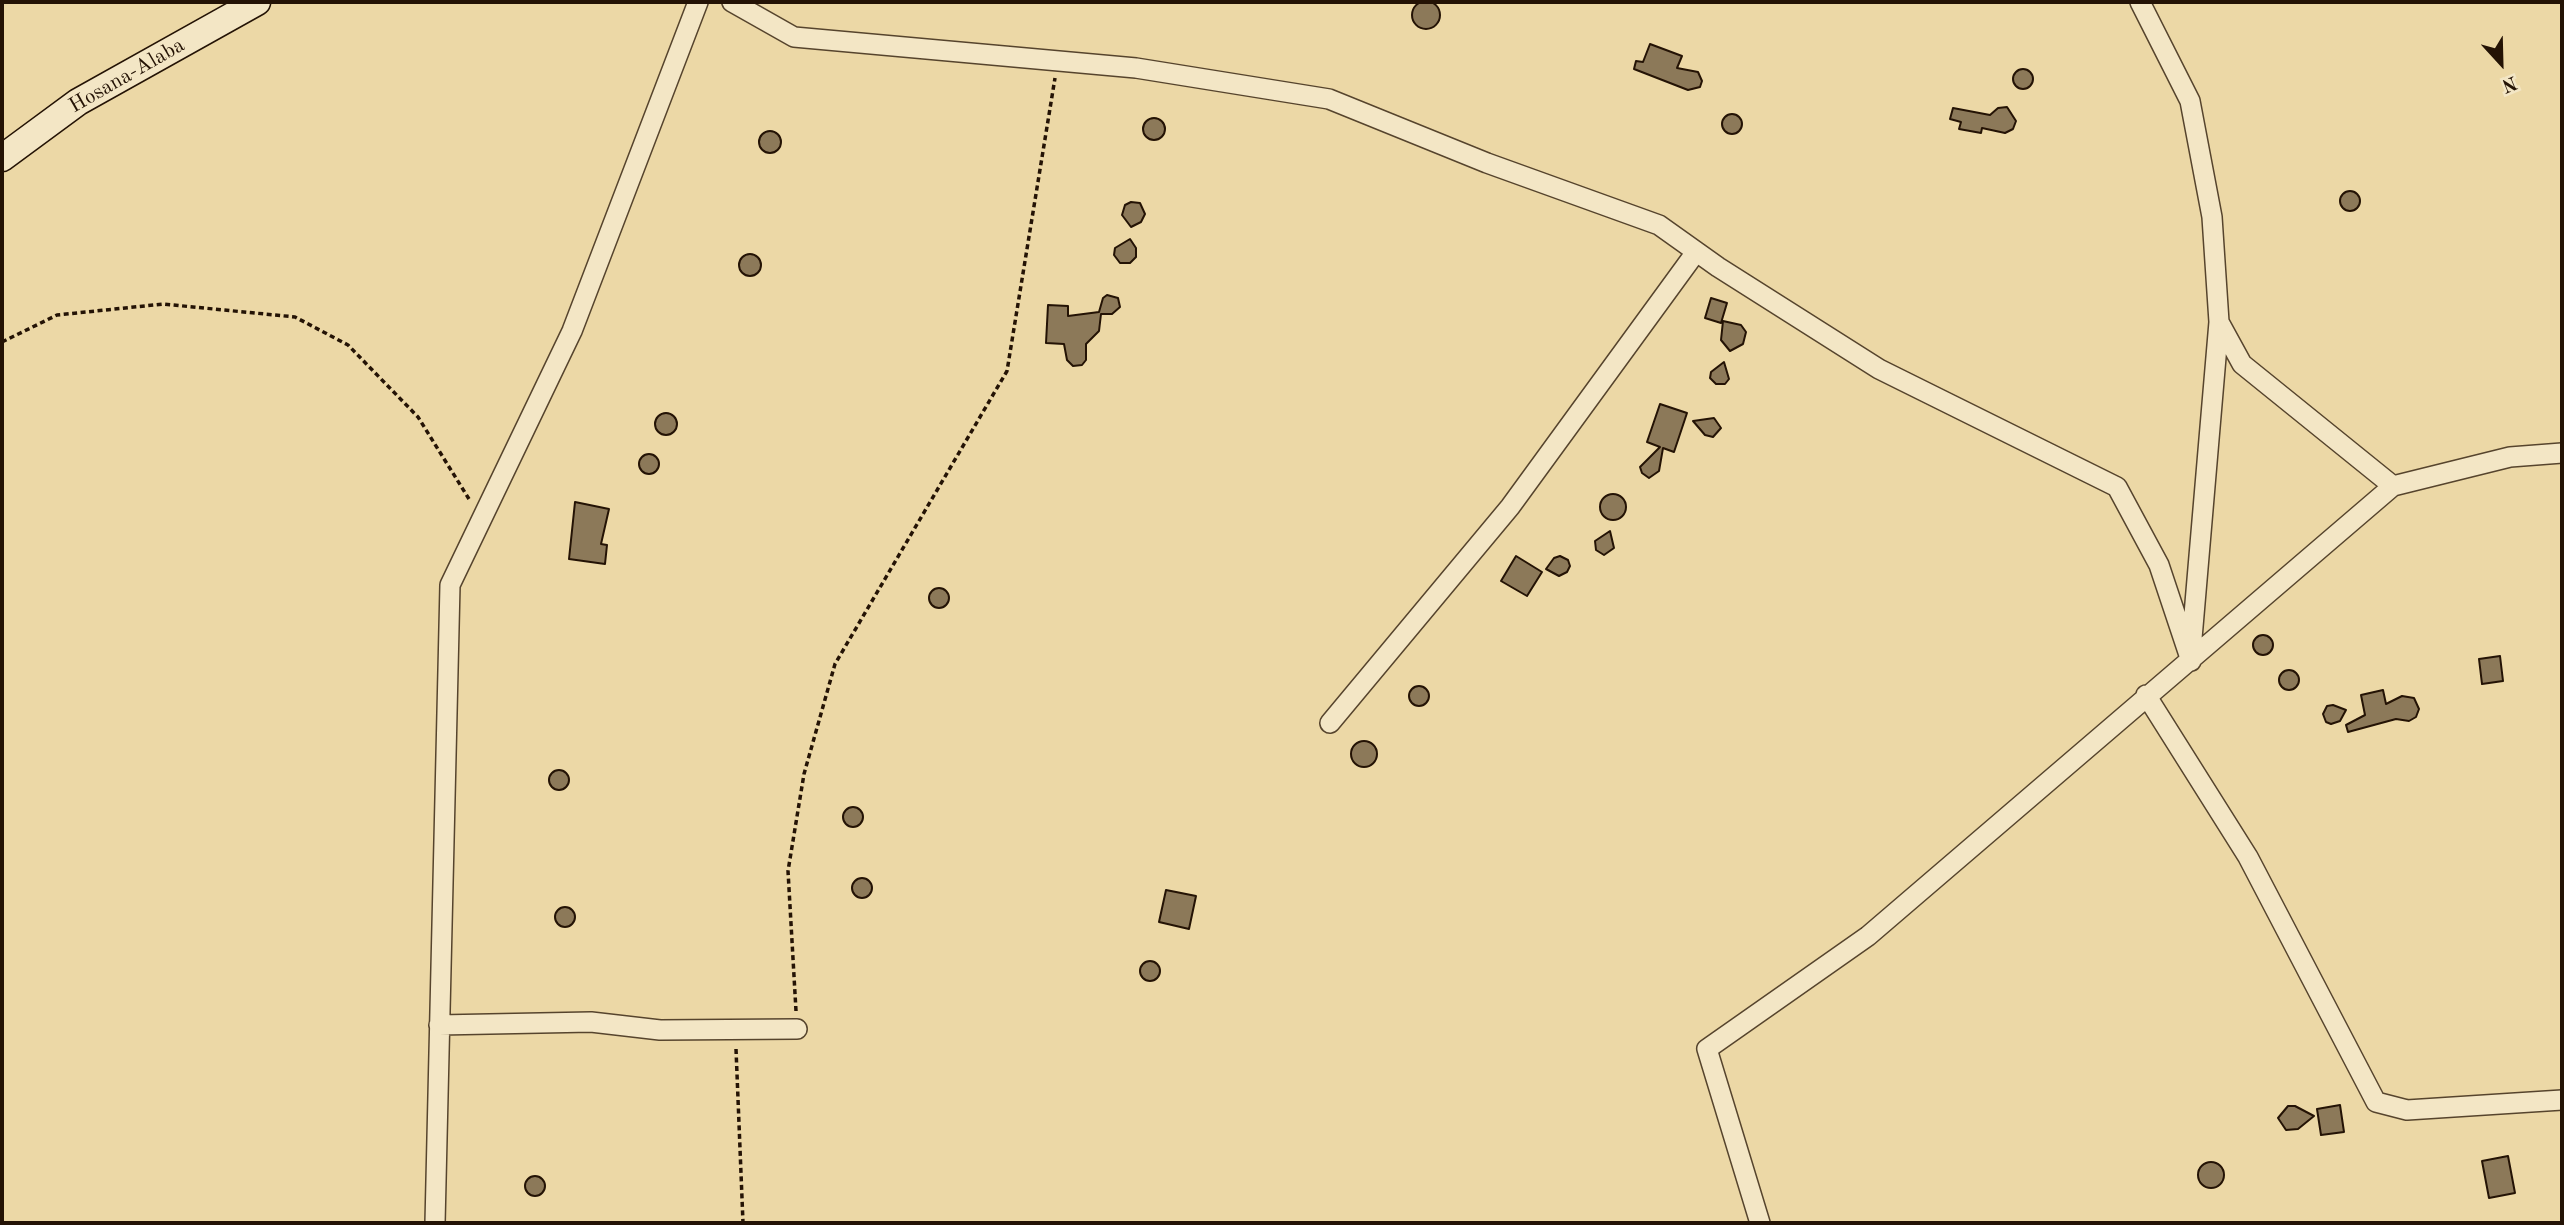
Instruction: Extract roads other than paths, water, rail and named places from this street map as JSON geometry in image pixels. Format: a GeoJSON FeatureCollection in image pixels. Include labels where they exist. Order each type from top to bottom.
{"type":"FeatureCollection","features":[{"type":"Feature","properties":{"kind":"main road","name":"Hosana-Alaba"},"geometry":{"type":"LineString","coordinates":[[2,158],[78,102],[257,2]]}},
{"type":"Feature","properties":{"kind":"street"},"geometry":{"type":"LineString","coordinates":[[435,1223],[450,585],[572,331],[698,2]]}},
{"type":"Feature","properties":{"kind":"street"},"geometry":{"type":"LineString","coordinates":[[732,2],[794,37],[1136,68],[1329,99],[1487,163],[1659,225],[1696,252],[1879,369],[2117,487],[2159,565],[2191,661]]}},
{"type":"Feature","properties":{"kind":"street"},"geometry":{"type":"LineString","coordinates":[[2140,2],[2190,101],[2212,217],[2219,322],[2191,661]]}},
{"type":"Feature","properties":{"kind":"street"},"geometry":{"type":"LineString","coordinates":[[1330,723],[1510,507],[1696,252]]}},
{"type":"Feature","properties":{"kind":"street"},"geometry":{"type":"LineString","coordinates":[[2219,322],[2242,363],[2393,486]]}},
{"type":"Feature","properties":{"kind":"street"},"geometry":{"type":"LineString","coordinates":[[1760,1223],[1707,1049],[1868,936],[2393,486],[2510,457],[2562,453]]}},
{"type":"Feature","properties":{"kind":"street"},"geometry":{"type":"LineString","coordinates":[[2146,695],[2248,857],[2376,1102],[2407,1110],[2562,1100]]}},
{"type":"Feature","properties":{"kind":"street"},"geometry":{"type":"LineString","coordinates":[[439,1025],[592,1021],[660,1030],[797,1029]]}}]}
